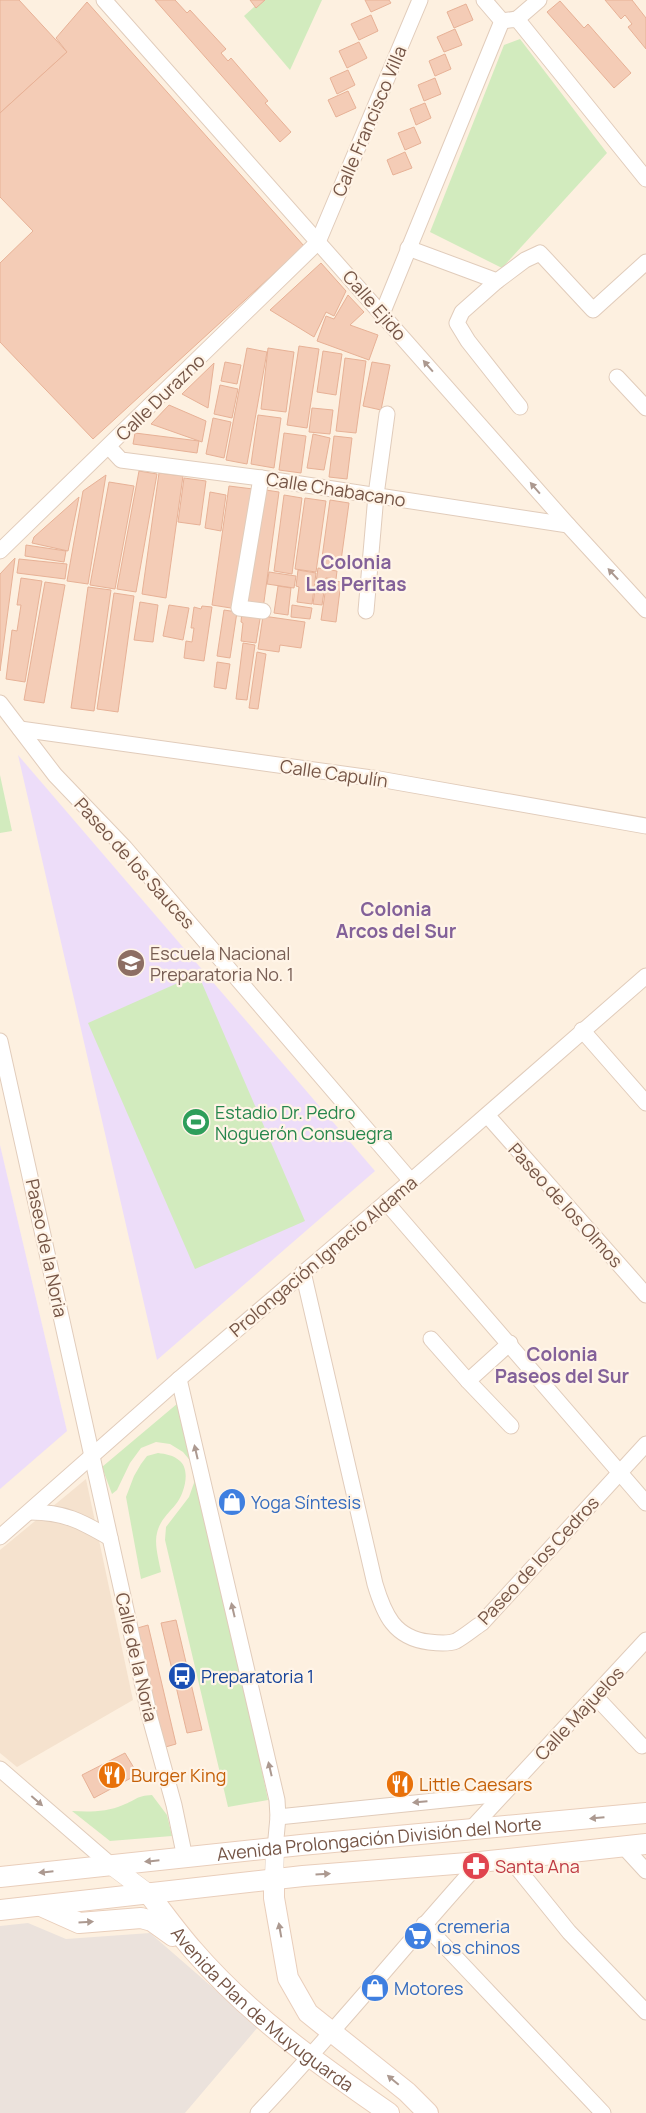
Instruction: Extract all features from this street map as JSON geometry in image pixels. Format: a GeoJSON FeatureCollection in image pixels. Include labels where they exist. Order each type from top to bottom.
{"type":"FeatureCollection","features":[{"type":"Feature","properties":{"kind":"main road","name":"Avenida Prolongación División del Norte"},"geometry":{"type":"LineString","coordinates":[[0,1877],[646,1813]]}},
{"type":"Feature","properties":{"kind":"main road","name":"Avenida Prolongación División del Norte"},"geometry":{"type":"LineString","coordinates":[[0,1910],[274,1878],[480,1862],[646,1844]]}},
{"type":"Feature","properties":{"kind":"main road","name":"Avenida Plan de Muyuguarda"},"geometry":{"type":"LineString","coordinates":[[274,1878],[274,1898],[288,1978],[308,2013],[371,2062],[407,2092],[428,2113]]}},
{"type":"Feature","properties":{"kind":"main road","name":"Avenida Plan de Muyuguarda"},"geometry":{"type":"LineString","coordinates":[[148,1893],[193,1951],[250,2008],[310,2058],[389,2113]]}},
{"type":"Feature","properties":{"kind":"main road"},"geometry":{"type":"LineString","coordinates":[[41,1906],[79,1923],[141,1918],[152,1921],[193,1951]]}},
{"type":"Feature","properties":{"kind":"street","name":"Calle Ejido"},"geometry":{"type":"LineString","coordinates":[[104,0],[568,525],[646,610]]}},
{"type":"Feature","properties":{"kind":"street","name":"Calle Francisco Villa"},"geometry":{"type":"LineString","coordinates":[[318,242],[420,0]]}},
{"type":"Feature","properties":{"kind":"street"},"geometry":{"type":"LineString","coordinates":[[484,0],[502,21]]}},
{"type":"Feature","properties":{"kind":"street"},"geometry":{"type":"LineString","coordinates":[[502,21],[518,19],[539,0]]}},
{"type":"Feature","properties":{"kind":"street"},"geometry":{"type":"LineString","coordinates":[[518,19],[646,179]]}},
{"type":"Feature","properties":{"kind":"street"},"geometry":{"type":"LineString","coordinates":[[382,314],[502,21]]}},
{"type":"Feature","properties":{"kind":"street","name":"Calle Durazno"},"geometry":{"type":"LineString","coordinates":[[0,551],[318,242]]}},
{"type":"Feature","properties":{"kind":"street"},"geometry":{"type":"LineString","coordinates":[[408,248],[497,281]]}},
{"type":"Feature","properties":{"kind":"street"},"geometry":{"type":"LineString","coordinates":[[520,406],[468,341],[457,323],[462,312],[497,281],[525,260],[540,253],[593,310],[646,262]]}},
{"type":"Feature","properties":{"kind":"street"},"geometry":{"type":"LineString","coordinates":[[617,377],[646,408]]}},
{"type":"Feature","properties":{"kind":"street"},"geometry":{"type":"LineString","coordinates":[[366,611],[376,495],[387,414]]}},
{"type":"Feature","properties":{"kind":"street","name":"Calle Chabacano"},"geometry":{"type":"LineString","coordinates":[[108,448],[121,460],[261,478],[568,525]]}},
{"type":"Feature","properties":{"kind":"street"},"geometry":{"type":"LineString","coordinates":[[261,478],[239,608],[264,611]]}},
{"type":"Feature","properties":{"kind":"street","name":"Paseo de los Sauces"},"geometry":{"type":"LineString","coordinates":[[0,703],[56,775],[125,848],[411,1181]]}},
{"type":"Feature","properties":{"kind":"street","name":"Calle Capulín"},"geometry":{"type":"LineString","coordinates":[[20,729],[378,779],[646,826]]}},
{"type":"Feature","properties":{"kind":"street","name":"Prolongación Ignacio Aldama"},"geometry":{"type":"LineString","coordinates":[[0,1537],[179,1379],[411,1181],[646,976]]}},
{"type":"Feature","properties":{"kind":"street"},"geometry":{"type":"LineString","coordinates":[[582,1030],[646,1103]]}},
{"type":"Feature","properties":{"kind":"street","name":"Paseo de la Noria"},"geometry":{"type":"LineString","coordinates":[[0,1042],[92,1456]]}},
{"type":"Feature","properties":{"kind":"street","name":"Paseo de los Olmos"},"geometry":{"type":"LineString","coordinates":[[486,1115],[646,1294]]}},
{"type":"Feature","properties":{"kind":"street"},"geometry":{"type":"LineString","coordinates":[[386,1202],[510,1343],[646,1504]]}},
{"type":"Feature","properties":{"kind":"street","name":"Paseo de los Cedros"},"geometry":{"type":"LineString","coordinates":[[304,1272],[375,1584],[383,1610],[394,1625],[406,1636],[437,1644],[454,1642],[482,1623],[646,1444]]}},
{"type":"Feature","properties":{"kind":"street"},"geometry":{"type":"LineString","coordinates":[[431,1339],[511,1426]]}},
{"type":"Feature","properties":{"kind":"street"},"geometry":{"type":"LineString","coordinates":[[468,1381],[510,1343]]}},
{"type":"Feature","properties":{"kind":"street"},"geometry":{"type":"LineString","coordinates":[[179,1379],[277,1800],[278,1817],[274,1878]]}},
{"type":"Feature","properties":{"kind":"street","name":"Calle de la Noria"},"geometry":{"type":"LineString","coordinates":[[92,1456],[150,1718],[174,1805],[185,1858]]}},
{"type":"Feature","properties":{"kind":"street"},"geometry":{"type":"LineString","coordinates":[[30,1512],[50,1512],[68,1516],[80,1520],[110,1538]]}},
{"type":"Feature","properties":{"kind":"street","name":"Calle Majuelos"},"geometry":{"type":"LineString","coordinates":[[470,1830],[646,1640]]}},
{"type":"Feature","properties":{"kind":"street"},"geometry":{"type":"LineString","coordinates":[[595,1696],[642,1746]]}},
{"type":"Feature","properties":{"kind":"street"},"geometry":{"type":"LineString","coordinates":[[0,1769],[112,1866],[148,1893]]}},
{"type":"Feature","properties":{"kind":"street"},"geometry":{"type":"LineString","coordinates":[[278,1817],[503,1794]]}},
{"type":"Feature","properties":{"kind":"street"},"geometry":{"type":"LineString","coordinates":[[623,1846],[646,1871]]}},
{"type":"Feature","properties":{"kind":"street"},"geometry":{"type":"LineString","coordinates":[[510,1859],[569,1932],[646,2012]]}},
{"type":"Feature","properties":{"kind":"street"},"geometry":{"type":"LineString","coordinates":[[258,2113],[310,2058],[330,2032],[480,1862]]}},
{"type":"Feature","properties":{"kind":"street"},"geometry":{"type":"LineString","coordinates":[[424,1924],[603,2113]]}},
{"type":"Feature","properties":{"kind":"shaded area","name":"Escuela Nacional Preparatoria No. 1"},"geometry":{"type":"Polygon","coordinates":[[[18,755],[375,1171],[157,1360],[18,755]]]}},
{"type":"Feature","properties":{"kind":"shaded area"},"geometry":{"type":"Polygon","coordinates":[[[0,1145],[67,1431],[0,1489],[0,1145]]]}},
{"type":"Feature","properties":{"kind":"shaded area"},"geometry":{"type":"Polygon","coordinates":[[[86,1479],[133,1700],[17,1767],[0,1753],[0,1550],[86,1479]]]}},
{"type":"Feature","properties":{"kind":"shaded area"},"geometry":{"type":"Polygon","coordinates":[[[28,1923],[66,1939],[150,1933],[258,2027],[185,2113],[0,2113],[0,1926],[28,1923]]]}},
{"type":"Feature","properties":{"kind":"green space"},"geometry":{"type":"Polygon","coordinates":[[[262,0],[322,0],[290,70],[244,16],[262,0]]]}},
{"type":"Feature","properties":{"kind":"green space"},"geometry":{"type":"Polygon","coordinates":[[[520,39],[607,153],[502,268],[430,232],[504,45],[520,39]]]}},
{"type":"Feature","properties":{"kind":"green space"},"geometry":{"type":"Polygon","coordinates":[[[0,775],[12,831],[0,833],[0,775]]]}},
{"type":"Feature","properties":{"kind":"green space","name":"Estadio Dr. Pedro Noguerón Consuegra"},"geometry":{"type":"Polygon","coordinates":[[[198,974],[305,1221],[195,1269],[88,1023],[198,974]]]}},
{"type":"Feature","properties":{"kind":"green space"},"geometry":{"type":"Polygon","coordinates":[[[184,1398],[268,1800],[228,1807],[165,1540],[166,1527],[189,1497],[194,1483],[193,1464],[183,1452],[170,1444],[156,1442],[141,1448],[130,1463],[117,1490],[112,1494],[102,1467],[184,1398]]]}},
{"type":"Feature","properties":{"kind":"green space"},"geometry":{"type":"Polygon","coordinates":[[[158,1453],[167,1454],[180,1461],[186,1476],[184,1489],[179,1500],[158,1528],[156,1547],[161,1572],[141,1579],[126,1497],[141,1464],[147,1456],[158,1453]]]}},
{"type":"Feature","properties":{"kind":"green space"},"geometry":{"type":"Polygon","coordinates":[[[152,1795],[167,1815],[172,1836],[110,1841],[72,1811],[111,1809],[139,1797],[152,1795]]]}},
{"type":"Feature","properties":{"kind":"building"},"geometry":{"type":"Polygon","coordinates":[[[0,0],[19,0],[67,52],[0,113],[0,0]]]}},
{"type":"Feature","properties":{"kind":"building"},"geometry":{"type":"Polygon","coordinates":[[[155,0],[175,0],[187,13],[190,10],[226,49],[221,53],[228,61],[231,58],[268,101],[265,103],[291,132],[280,142],[155,0]]]}},
{"type":"Feature","properties":{"kind":"building"},"geometry":{"type":"Polygon","coordinates":[[[250,0],[265,0],[256,8],[250,0]]]}},
{"type":"Feature","properties":{"kind":"building"},"geometry":{"type":"Polygon","coordinates":[[[365,0],[389,0],[391,3],[371,12],[365,0]]]}},
{"type":"Feature","properties":{"kind":"building"},"geometry":{"type":"Polygon","coordinates":[[[605,0],[632,0],[646,18],[646,49],[628,27],[632,24],[625,15],[621,19],[605,0]]]}},
{"type":"Feature","properties":{"kind":"building"},"geometry":{"type":"Polygon","coordinates":[[[560,1],[584,28],[588,24],[631,73],[614,88],[547,12],[560,1]]]}},
{"type":"Feature","properties":{"kind":"building"},"geometry":{"type":"Polygon","coordinates":[[[87,2],[304,246],[93,439],[0,342],[0,263],[33,231],[0,197],[0,113],[67,52],[56,38],[87,2]]]}},
{"type":"Feature","properties":{"kind":"building"},"geometry":{"type":"Polygon","coordinates":[[[466,4],[473,20],[454,28],[447,12],[466,4]]]}},
{"type":"Feature","properties":{"kind":"building"},"geometry":{"type":"Polygon","coordinates":[[[371,15],[378,31],[359,40],[351,24],[371,15]]]}},
{"type":"Feature","properties":{"kind":"building"},"geometry":{"type":"Polygon","coordinates":[[[455,29],[462,45],[444,52],[437,37],[455,29]]]}},
{"type":"Feature","properties":{"kind":"building"},"geometry":{"type":"Polygon","coordinates":[[[359,42],[367,58],[347,68],[339,51],[359,42]]]}},
{"type":"Feature","properties":{"kind":"building"},"geometry":{"type":"Polygon","coordinates":[[[445,54],[451,69],[435,76],[429,61],[445,54]]]}},
{"type":"Feature","properties":{"kind":"building"},"geometry":{"type":"Polygon","coordinates":[[[348,70],[355,85],[337,94],[330,78],[348,70]]]}},
{"type":"Feature","properties":{"kind":"building"},"geometry":{"type":"Polygon","coordinates":[[[435,78],[441,94],[424,101],[418,85],[435,78]]]}},
{"type":"Feature","properties":{"kind":"building"},"geometry":{"type":"Polygon","coordinates":[[[348,91],[356,108],[336,117],[328,100],[348,91]]]}},
{"type":"Feature","properties":{"kind":"building"},"geometry":{"type":"Polygon","coordinates":[[[425,103],[431,118],[416,125],[410,109],[425,103]]]}},
{"type":"Feature","properties":{"kind":"building"},"geometry":{"type":"Polygon","coordinates":[[[414,127],[421,143],[405,150],[398,133],[414,127]]]}},
{"type":"Feature","properties":{"kind":"building"},"geometry":{"type":"Polygon","coordinates":[[[405,152],[412,168],[393,175],[387,160],[405,152]]]}},
{"type":"Feature","properties":{"kind":"building"},"geometry":{"type":"Polygon","coordinates":[[[321,263],[346,291],[334,316],[326,312],[314,337],[270,310],[321,263]]]}},
{"type":"Feature","properties":{"kind":"building"},"geometry":{"type":"Polygon","coordinates":[[[348,295],[364,312],[350,325],[378,335],[369,360],[317,341],[326,316],[334,319],[348,295]]]}},
{"type":"Feature","properties":{"kind":"building"},"geometry":{"type":"Polygon","coordinates":[[[299,346],[319,349],[307,428],[287,425],[299,346]]]}},
{"type":"Feature","properties":{"kind":"building"},"geometry":{"type":"Polygon","coordinates":[[[247,348],[267,352],[247,464],[226,460],[247,348]]]}},
{"type":"Feature","properties":{"kind":"building"},"geometry":{"type":"Polygon","coordinates":[[[268,348],[294,352],[286,412],[261,409],[268,348]]]}},
{"type":"Feature","properties":{"kind":"building"},"geometry":{"type":"Polygon","coordinates":[[[323,351],[342,354],[336,395],[317,392],[323,351]]]}},
{"type":"Feature","properties":{"kind":"building"},"geometry":{"type":"Polygon","coordinates":[[[345,358],[366,361],[356,433],[336,431],[345,358]]]}},
{"type":"Feature","properties":{"kind":"building"},"geometry":{"type":"Polygon","coordinates":[[[225,362],[241,365],[237,384],[221,381],[225,362]]]}},
{"type":"Feature","properties":{"kind":"building"},"geometry":{"type":"Polygon","coordinates":[[[372,362],[390,365],[381,410],[363,406],[372,362]]]}},
{"type":"Feature","properties":{"kind":"building"},"geometry":{"type":"Polygon","coordinates":[[[214,363],[208,408],[182,394],[214,363]]]}},
{"type":"Feature","properties":{"kind":"building"},"geometry":{"type":"Polygon","coordinates":[[[220,385],[238,389],[232,418],[214,414],[220,385]]]}},
{"type":"Feature","properties":{"kind":"building"},"geometry":{"type":"Polygon","coordinates":[[[169,405],[206,421],[202,442],[151,424],[169,405]]]}},
{"type":"Feature","properties":{"kind":"building"},"geometry":{"type":"Polygon","coordinates":[[[312,408],[333,410],[330,434],[309,432],[312,408]]]}},
{"type":"Feature","properties":{"kind":"building"},"geometry":{"type":"Polygon","coordinates":[[[258,415],[281,418],[274,468],[251,464],[258,415]]]}},
{"type":"Feature","properties":{"kind":"building"},"geometry":{"type":"Polygon","coordinates":[[[213,418],[231,422],[224,458],[206,454],[213,418]]]}},
{"type":"Feature","properties":{"kind":"building"},"geometry":{"type":"Polygon","coordinates":[[[135,433],[199,441],[197,453],[133,444],[135,433]]]}},
{"type":"Feature","properties":{"kind":"building"},"geometry":{"type":"Polygon","coordinates":[[[284,433],[306,436],[301,473],[279,470],[284,433]]]}},
{"type":"Feature","properties":{"kind":"building"},"geometry":{"type":"Polygon","coordinates":[[[313,434],[330,438],[324,470],[307,468],[313,434]]]}},
{"type":"Feature","properties":{"kind":"building"},"geometry":{"type":"Polygon","coordinates":[[[334,436],[352,438],[347,479],[329,477],[334,436]]]}},
{"type":"Feature","properties":{"kind":"building"},"geometry":{"type":"Polygon","coordinates":[[[139,471],[157,474],[136,592],[117,589],[139,471]]]}},
{"type":"Feature","properties":{"kind":"building"},"geometry":{"type":"Polygon","coordinates":[[[159,473],[183,476],[166,598],[142,594],[159,473]]]}},
{"type":"Feature","properties":{"kind":"building"},"geometry":{"type":"Polygon","coordinates":[[[106,475],[88,584],[67,581],[83,491],[106,475]]]}},
{"type":"Feature","properties":{"kind":"building"},"geometry":{"type":"Polygon","coordinates":[[[184,478],[206,481],[200,525],[178,522],[184,478]]]}},
{"type":"Feature","properties":{"kind":"building"},"geometry":{"type":"Polygon","coordinates":[[[109,482],[134,486],[115,589],[90,585],[109,482]]]}},
{"type":"Feature","properties":{"kind":"building"},"geometry":{"type":"Polygon","coordinates":[[[229,486],[253,489],[237,609],[212,605],[229,486]]]}},
{"type":"Feature","properties":{"kind":"building"},"geometry":{"type":"Polygon","coordinates":[[[259,489],[279,492],[263,609],[243,606],[259,489]]]}},
{"type":"Feature","properties":{"kind":"building"},"geometry":{"type":"Polygon","coordinates":[[[210,492],[226,495],[221,531],[205,528],[210,492]]]}},
{"type":"Feature","properties":{"kind":"building"},"geometry":{"type":"Polygon","coordinates":[[[284,495],[302,498],[292,574],[274,571],[284,495]]]}},
{"type":"Feature","properties":{"kind":"building"},"geometry":{"type":"Polygon","coordinates":[[[79,497],[68,551],[32,543],[34,537],[79,497]]]}},
{"type":"Feature","properties":{"kind":"building"},"geometry":{"type":"Polygon","coordinates":[[[305,498],[326,501],[316,572],[295,569],[305,498]]]}},
{"type":"Feature","properties":{"kind":"building"},"geometry":{"type":"Polygon","coordinates":[[[330,500],[349,503],[340,568],[321,565],[330,500]]]}},
{"type":"Feature","properties":{"kind":"building"},"geometry":{"type":"Polygon","coordinates":[[[26,545],[66,551],[64,562],[25,556],[26,545]]]}},
{"type":"Feature","properties":{"kind":"building"},"geometry":{"type":"Polygon","coordinates":[[[15,558],[0,671],[0,574],[15,558]]]}},
{"type":"Feature","properties":{"kind":"building"},"geometry":{"type":"Polygon","coordinates":[[[19,559],[67,564],[65,579],[17,573],[19,559]]]}},
{"type":"Feature","properties":{"kind":"building"},"geometry":{"type":"Polygon","coordinates":[[[318,568],[337,571],[336,579],[326,578],[322,605],[313,604],[318,568]]]}},
{"type":"Feature","properties":{"kind":"building"},"geometry":{"type":"Polygon","coordinates":[[[298,570],[316,573],[312,604],[297,602],[299,587],[296,586],[298,570]]]}},
{"type":"Feature","properties":{"kind":"building"},"geometry":{"type":"Polygon","coordinates":[[[269,572],[296,576],[294,588],[267,584],[269,572]]]}},
{"type":"Feature","properties":{"kind":"building"},"geometry":{"type":"Polygon","coordinates":[[[21,578],[42,581],[25,682],[6,679],[12,630],[17,631],[21,605],[17,605],[21,578]]]}},
{"type":"Feature","properties":{"kind":"building"},"geometry":{"type":"Polygon","coordinates":[[[327,580],[341,582],[336,622],[321,620],[327,580]]]}},
{"type":"Feature","properties":{"kind":"building"},"geometry":{"type":"Polygon","coordinates":[[[45,582],[65,585],[44,703],[24,700],[45,582]]]}},
{"type":"Feature","properties":{"kind":"building"},"geometry":{"type":"Polygon","coordinates":[[[278,586],[291,588],[288,615],[274,613],[278,586]]]}},
{"type":"Feature","properties":{"kind":"building"},"geometry":{"type":"Polygon","coordinates":[[[88,587],[111,590],[94,711],[71,708],[88,587]]]}},
{"type":"Feature","properties":{"kind":"building"},"geometry":{"type":"Polygon","coordinates":[[[114,593],[134,596],[118,712],[97,709],[114,593]]]}},
{"type":"Feature","properties":{"kind":"building"},"geometry":{"type":"Polygon","coordinates":[[[140,602],[158,605],[153,642],[134,640],[140,602]]]}},
{"type":"Feature","properties":{"kind":"building"},"geometry":{"type":"Polygon","coordinates":[[[169,605],[189,608],[183,640],[163,636],[169,605]]]}},
{"type":"Feature","properties":{"kind":"building"},"geometry":{"type":"Polygon","coordinates":[[[292,605],[312,608],[310,619],[291,617],[292,605]]]}},
{"type":"Feature","properties":{"kind":"building"},"geometry":{"type":"Polygon","coordinates":[[[202,606],[212,607],[204,661],[184,658],[186,641],[192,642],[194,628],[191,628],[194,607],[201,609],[202,606]]]}},
{"type":"Feature","properties":{"kind":"building"},"geometry":{"type":"Polygon","coordinates":[[[224,610],[237,612],[230,658],[217,656],[224,610]]]}},
{"type":"Feature","properties":{"kind":"building"},"geometry":{"type":"Polygon","coordinates":[[[242,611],[261,613],[256,643],[241,641],[242,611]]]}},
{"type":"Feature","properties":{"kind":"building"},"geometry":{"type":"Polygon","coordinates":[[[263,616],[305,622],[301,648],[280,645],[279,652],[258,649],[263,616]]]}},
{"type":"Feature","properties":{"kind":"building"},"geometry":{"type":"Polygon","coordinates":[[[243,643],[255,645],[247,700],[236,699],[243,643]]]}},
{"type":"Feature","properties":{"kind":"building"},"geometry":{"type":"Polygon","coordinates":[[[257,652],[266,654],[258,709],[249,708],[257,652]]]}},
{"type":"Feature","properties":{"kind":"building"},"geometry":{"type":"Polygon","coordinates":[[[217,662],[230,664],[226,689],[214,687],[217,662]]]}},
{"type":"Feature","properties":{"kind":"building","name":"Preparatoria 1"},"geometry":{"type":"Polygon","coordinates":[[[176,1620],[202,1730],[187,1733],[161,1623],[176,1620]]]}},
{"type":"Feature","properties":{"kind":"building","name":"Preparatoria 1"},"geometry":{"type":"Polygon","coordinates":[[[148,1625],[176,1744],[162,1748],[134,1629],[148,1625]]]}},
{"type":"Feature","properties":{"kind":"building"},"geometry":{"type":"Polygon","coordinates":[[[125,1753],[134,1768],[131,1778],[94,1798],[82,1775],[125,1753]]]}},
{"type":"Feature","properties":{"kind":"place","name":"Escuela Nacional Preparatoria No. 1"},"geometry":{"type":"Point","coordinates":[131,963]}},
{"type":"Feature","properties":{"kind":"place","name":"Estadio Dr. Pedro Noguerón Consuegra"},"geometry":{"type":"Point","coordinates":[196,1122]}},
{"type":"Feature","properties":{"kind":"place","name":"Yoga Síntesis"},"geometry":{"type":"Point","coordinates":[232,1502]}},
{"type":"Feature","properties":{"kind":"place","name":"Preparatoria 1"},"geometry":{"type":"Point","coordinates":[182,1676]}},
{"type":"Feature","properties":{"kind":"place","name":"Burger King"},"geometry":{"type":"Point","coordinates":[112,1775]}},
{"type":"Feature","properties":{"kind":"place","name":"Little Caesars"},"geometry":{"type":"Point","coordinates":[400,1784]}},
{"type":"Feature","properties":{"kind":"place","name":"Santa Ana"},"geometry":{"type":"Point","coordinates":[476,1866]}},
{"type":"Feature","properties":{"kind":"place","name":"cremeria los chinos"},"geometry":{"type":"Point","coordinates":[418,1936]}},
{"type":"Feature","properties":{"kind":"place","name":"Motores"},"geometry":{"type":"Point","coordinates":[375,1988]}},
{"type":"Feature","properties":{"kind":"district","name":"Colonia Las Peritas"},"geometry":{"type":"Point","coordinates":[356,573]}},
{"type":"Feature","properties":{"kind":"district","name":"Colonia Arcos del Sur"},"geometry":{"type":"Point","coordinates":[396,920]}},
{"type":"Feature","properties":{"kind":"district","name":"Colonia Paseos del Sur"},"geometry":{"type":"Point","coordinates":[562,1365]}}]}
